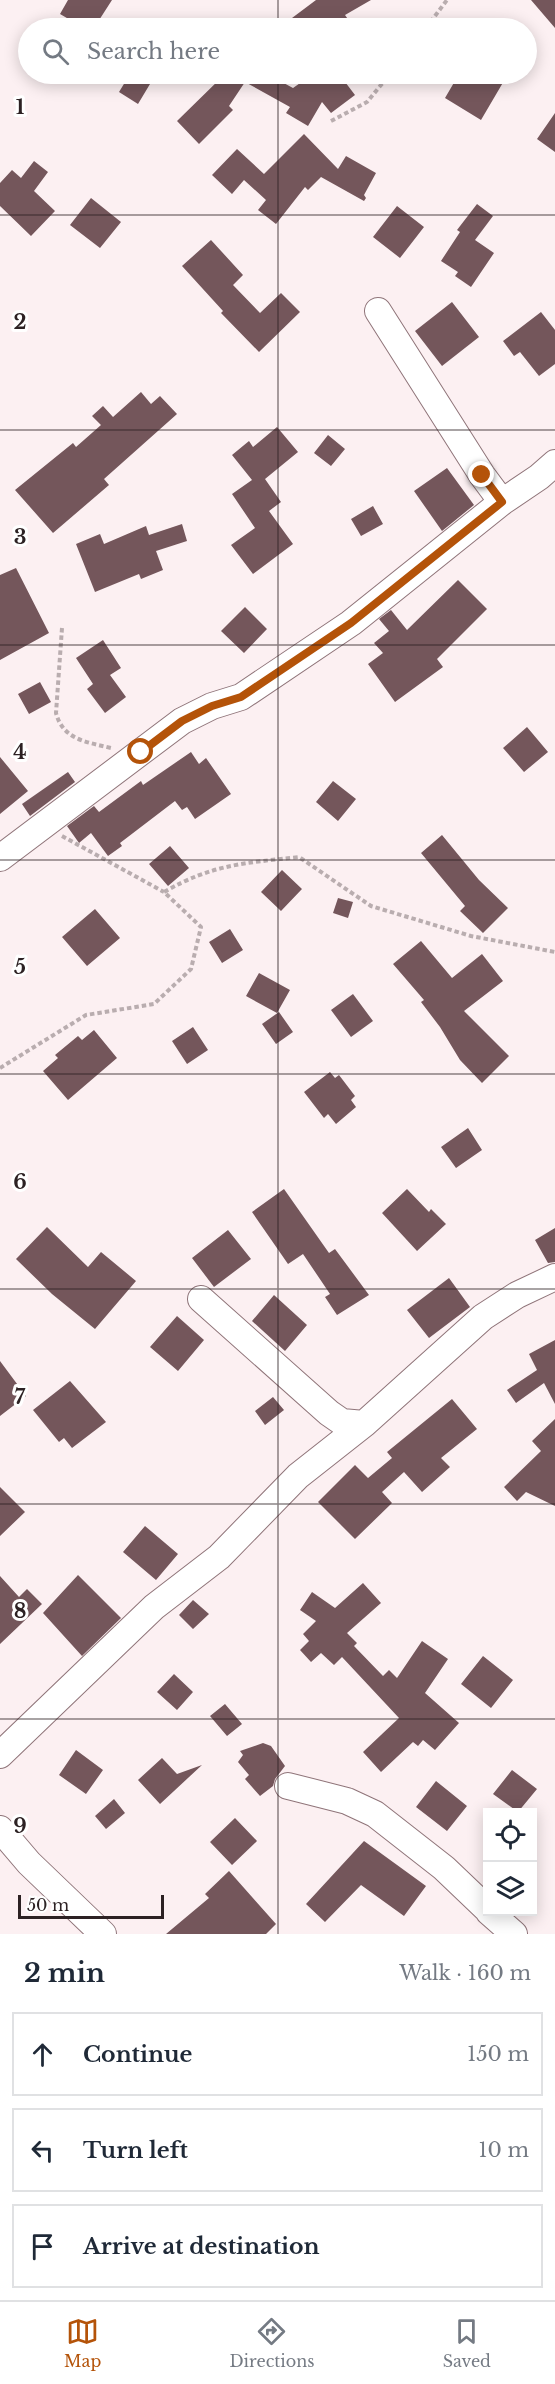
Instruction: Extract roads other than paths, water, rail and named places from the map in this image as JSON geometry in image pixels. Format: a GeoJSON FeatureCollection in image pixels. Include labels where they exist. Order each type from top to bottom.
{"type":"FeatureCollection","features":[{"type":"Feature","properties":{"kind":"street"},"geometry":{"type":"LineString","coordinates":[[378,311],[482,475],[502,502]]}},
{"type":"Feature","properties":{"kind":"street"},"geometry":{"type":"LineString","coordinates":[[0,858],[182,721],[212,706],[241,697],[351,623],[502,502],[555,463]]}},
{"type":"Feature","properties":{"kind":"street"},"geometry":{"type":"LineString","coordinates":[[0,1755],[154,1607],[219,1557],[298,1476],[364,1424],[483,1317],[517,1295],[555,1277]]}},
{"type":"Feature","properties":{"kind":"street"},"geometry":{"type":"LineString","coordinates":[[201,1299],[329,1413],[342,1422],[364,1424]]}},
{"type":"Feature","properties":{"kind":"street"},"geometry":{"type":"LineString","coordinates":[[288,1786],[347,1801],[375,1814],[444,1868],[483,1906]]}},
{"type":"Feature","properties":{"kind":"street"},"geometry":{"type":"LineString","coordinates":[[0,1829],[29,1863],[103,1934]]}},
{"type":"Feature","properties":{"kind":"street"},"geometry":{"type":"LineString","coordinates":[[494,1916],[514,1934]]}}]}
